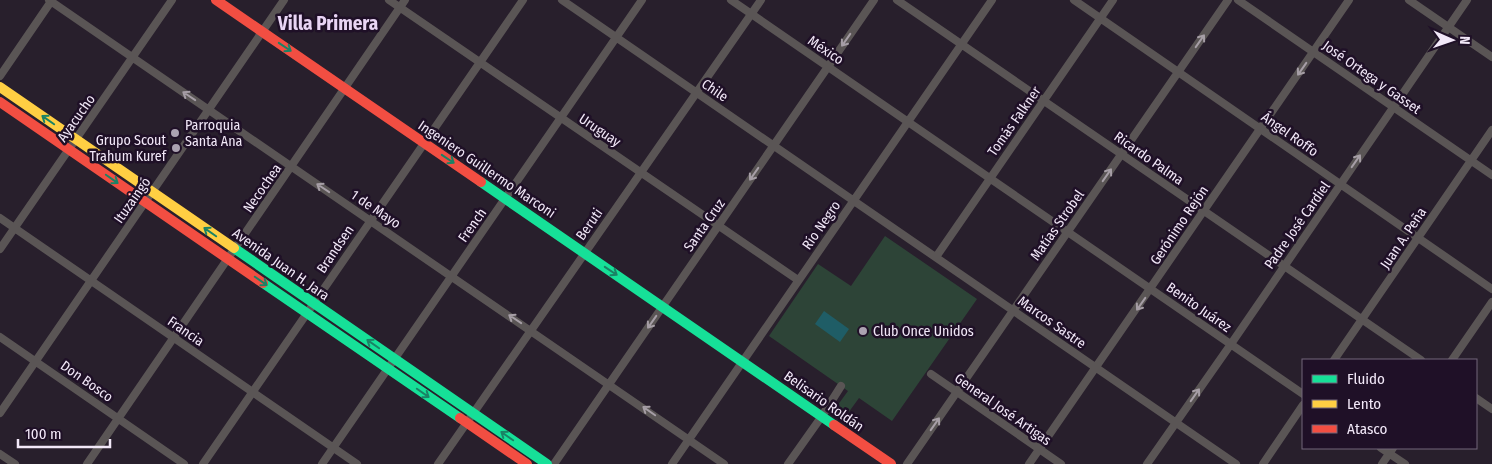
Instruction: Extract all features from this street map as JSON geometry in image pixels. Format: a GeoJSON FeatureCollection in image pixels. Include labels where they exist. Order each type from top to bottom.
{"type":"FeatureCollection","features":[{"type":"Feature","properties":{"kind":"main road","name":"Ingeniero Guillermo Marconi"},"geometry":{"type":"LineString","coordinates":[[216,0],[743,361]]}},
{"type":"Feature","properties":{"kind":"main road","name":"Avenida Juan H. Jara"},"geometry":{"type":"LineString","coordinates":[[0,87],[547,464]]}},
{"type":"Feature","properties":{"kind":"main road","name":"Avenida Juan H. Jara"},"geometry":{"type":"LineString","coordinates":[[0,102],[527,464]]}},
{"type":"Feature","properties":{"kind":"main road","name":"Belisario Roldán"},"geometry":{"type":"LineString","coordinates":[[743,361],[891,464]]}},
{"type":"Feature","properties":{"kind":"street","name":"1 de Mayo"},"geometry":{"type":"LineString","coordinates":[[51,0],[724,464]]}},
{"type":"Feature","properties":{"kind":"street"},"geometry":{"type":"LineString","coordinates":[[0,76],[51,0]]}},
{"type":"Feature","properties":{"kind":"street","name":"Ayacucho"},"geometry":{"type":"LineString","coordinates":[[0,249],[172,0]]}},
{"type":"Feature","properties":{"kind":"street","name":"Ituzaingó"},"geometry":{"type":"LineString","coordinates":[[0,414],[284,0]]}},
{"type":"Feature","properties":{"kind":"street","name":"Uruguay"},"geometry":{"type":"LineString","coordinates":[[389,0],[798,280]]}},
{"type":"Feature","properties":{"kind":"street","name":"Necochea"},"geometry":{"type":"LineString","coordinates":[[87,464],[406,0]]}},
{"type":"Feature","properties":{"kind":"street","name":"Brandsen"},"geometry":{"type":"LineString","coordinates":[[203,464],[523,0]]}},
{"type":"Feature","properties":{"kind":"street","name":"Chile"},"geometry":{"type":"LineString","coordinates":[[562,0],[853,200]]}},
{"type":"Feature","properties":{"kind":"street","name":"French"},"geometry":{"type":"LineString","coordinates":[[322,464],[642,0]]}},
{"type":"Feature","properties":{"kind":"street","name":"México"},"geometry":{"type":"LineString","coordinates":[[731,0],[907,121]]}},
{"type":"Feature","properties":{"kind":"street","name":"Beruti"},"geometry":{"type":"LineString","coordinates":[[438,464],[761,0]]}},
{"type":"Feature","properties":{"kind":"street","name":"Santa Cruz"},"geometry":{"type":"LineString","coordinates":[[554,464],[874,0]]}},
{"type":"Feature","properties":{"kind":"street","name":"Ricardo Palma"},"geometry":{"type":"LineString","coordinates":[[897,0],[1420,359]]}},
{"type":"Feature","properties":{"kind":"street","name":"Río Negro"},"geometry":{"type":"LineString","coordinates":[[672,464],[992,0]]}},
{"type":"Feature","properties":{"kind":"street","name":"Ángel Roffo"},"geometry":{"type":"LineString","coordinates":[[1074,0],[1492,289]]}},
{"type":"Feature","properties":{"kind":"street","name":"Tomás Falkner"},"geometry":{"type":"LineString","coordinates":[[936,256],[1113,0]]}},
{"type":"Feature","properties":{"kind":"street","name":"Matías Strobel"},"geometry":{"type":"LineString","coordinates":[[907,464],[1228,0]]}},
{"type":"Feature","properties":{"kind":"street","name":"José Ortega y Gasset"},"geometry":{"type":"LineString","coordinates":[[1238,0],[1492,175]]}},
{"type":"Feature","properties":{"kind":"street","name":"Gerónimo Rejón"},"geometry":{"type":"LineString","coordinates":[[1029,464],[1349,0]]}},
{"type":"Feature","properties":{"kind":"street"},"geometry":{"type":"LineString","coordinates":[[1409,0],[1492,57]]}},
{"type":"Feature","properties":{"kind":"street","name":"Padre José Cardiel"},"geometry":{"type":"LineString","coordinates":[[1147,464],[1467,0]]}},
{"type":"Feature","properties":{"kind":"street","name":"Benito Juárez"},"geometry":{"type":"LineString","coordinates":[[907,121],[1302,393]]}},
{"type":"Feature","properties":{"kind":"street","name":"Juan A. Peña"},"geometry":{"type":"LineString","coordinates":[[1335,359],[1492,130]]}},
{"type":"Feature","properties":{"kind":"street","name":"Marcos Sastre"},"geometry":{"type":"LineString","coordinates":[[853,200],[1236,464]]}},
{"type":"Feature","properties":{"kind":"street","name":"Francia"},"geometry":{"type":"LineString","coordinates":[[0,218],[357,464]]}},
{"type":"Feature","properties":{"kind":"street"},"geometry":{"type":"LineString","coordinates":[[1453,359],[1492,302]]}},
{"type":"Feature","properties":{"kind":"street","name":"Don Bosco"},"geometry":{"type":"LineString","coordinates":[[0,336],[184,464]]}},
{"type":"Feature","properties":{"kind":"street","name":"General José Artigas"},"geometry":{"type":"LineString","coordinates":[[931,374],[1061,464]]}},
{"type":"Feature","properties":{"kind":"street"},"geometry":{"type":"LineString","coordinates":[[788,464],[841,386]]}},
{"type":"Feature","properties":{"kind":"street"},"geometry":{"type":"LineString","coordinates":[[1477,399],[1492,409]]}},
{"type":"Feature","properties":{"kind":"street"},"geometry":{"type":"LineString","coordinates":[[1263,464],[1302,406]]}},
{"type":"Feature","properties":{"kind":"street"},"geometry":{"type":"LineString","coordinates":[[1382,464],[1391,451],[1405,464]]}},
{"type":"Feature","properties":{"kind":"street"},"geometry":{"type":"LineString","coordinates":[[0,454],[15,464]]}},
{"type":"Feature","properties":{"kind":"green space","name":"Club Once Unidos"},"geometry":{"type":"Polygon","coordinates":[[[885,236],[977,299],[892,421],[859,398],[843,420],[832,413],[848,391],[769,336],[818,264],[851,286],[885,236]]]}},
{"type":"Feature","properties":{"kind":"water"},"geometry":{"type":"Polygon","coordinates":[[[824,311],[849,329],[840,342],[815,324],[824,311]]]}},
{"type":"Feature","properties":{"kind":"traffic: fast"},"geometry":{"type":"LineString","coordinates":[[481,182],[834,425]]}},
{"type":"Feature","properties":{"kind":"traffic: fast"},"geometry":{"type":"LineString","coordinates":[[234,248],[547,464]]}},
{"type":"Feature","properties":{"kind":"traffic: fast"},"geometry":{"type":"LineString","coordinates":[[263,283],[460,418]]}},
{"type":"Feature","properties":{"kind":"traffic: slow"},"geometry":{"type":"LineString","coordinates":[[0,87],[234,248]]}},
{"type":"Feature","properties":{"kind":"traffic: jam"},"geometry":{"type":"LineString","coordinates":[[216,0],[481,182]]}},
{"type":"Feature","properties":{"kind":"traffic: jam"},"geometry":{"type":"LineString","coordinates":[[0,102],[263,283]]}},
{"type":"Feature","properties":{"kind":"traffic: jam"},"geometry":{"type":"LineString","coordinates":[[460,418],[527,464]]}},
{"type":"Feature","properties":{"kind":"traffic: jam"},"geometry":{"type":"LineString","coordinates":[[834,425],[891,464]]}},
{"type":"Feature","properties":{"kind":"place","name":"Parroquia Santa Ana"},"geometry":{"type":"Point","coordinates":[175,133]}},
{"type":"Feature","properties":{"kind":"place","name":"Grupo Scout Trahum Kuref"},"geometry":{"type":"Point","coordinates":[176,148]}},
{"type":"Feature","properties":{"kind":"place","name":"Club Once Unidos"},"geometry":{"type":"Point","coordinates":[863,331]}},
{"type":"Feature","properties":{"kind":"district","name":"Villa Primera"},"geometry":{"type":"Point","coordinates":[328,23]}}]}
